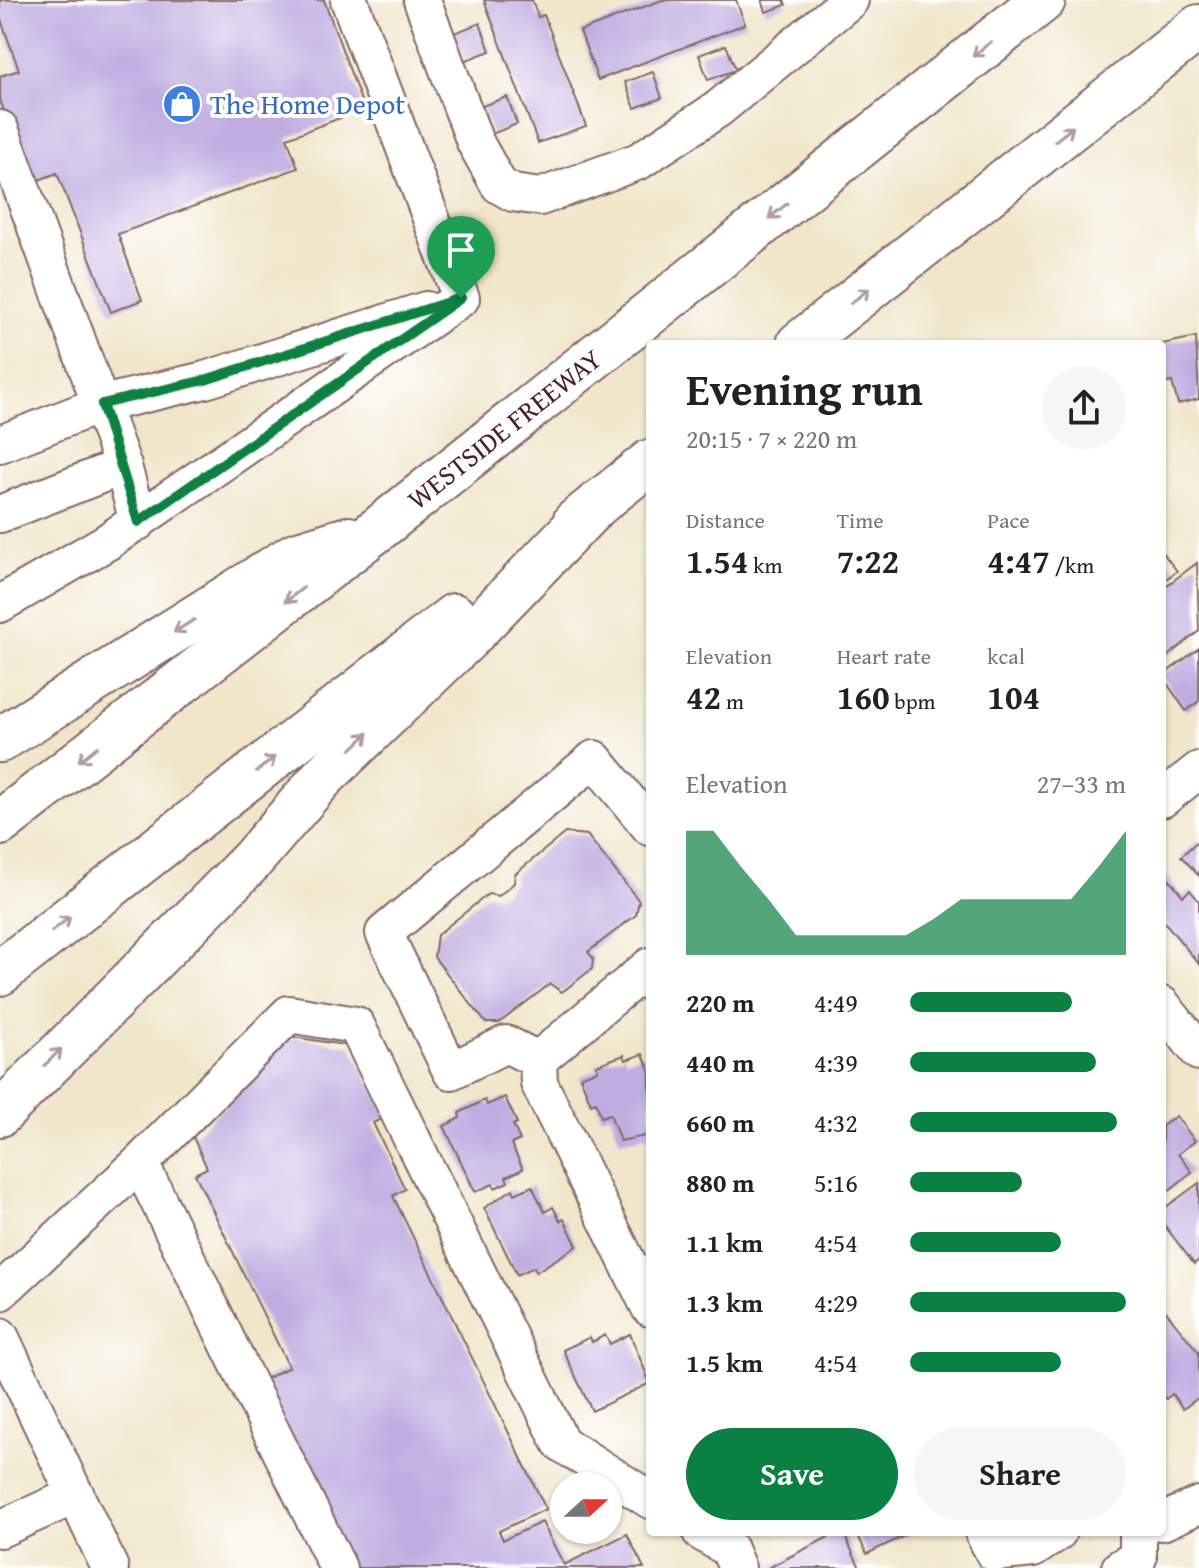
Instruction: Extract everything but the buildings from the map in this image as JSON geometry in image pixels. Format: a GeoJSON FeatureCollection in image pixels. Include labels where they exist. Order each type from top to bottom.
{"type":"FeatureCollection","features":[{"type":"Feature","properties":{"kind":"highway","name":"WESTSIDE FREEWAY"},"geometry":{"type":"LineString","coordinates":[[0,823],[377,530],[1043,0]]}},
{"type":"Feature","properties":{"kind":"highway"},"geometry":{"type":"LineString","coordinates":[[804,340],[1199,27]]}},
{"type":"Feature","properties":{"kind":"highway"},"geometry":{"type":"LineString","coordinates":[[0,973],[646,465]]}},
{"type":"Feature","properties":{"kind":"highway"},"geometry":{"type":"LineString","coordinates":[[0,1114],[251,861],[323,777],[469,637],[598,503]]}},
{"type":"Feature","properties":{"kind":"highway"},"geometry":{"type":"LineString","coordinates":[[0,740],[295,555],[377,530]]}},
{"type":"Feature","properties":{"kind":"street"},"geometry":{"type":"LineString","coordinates":[[349,0],[461,298]]}},
{"type":"Feature","properties":{"kind":"street"},"geometry":{"type":"LineString","coordinates":[[422,0],[475,142],[499,185],[513,193],[540,197],[639,161],[718,109],[850,0]]}},
{"type":"Feature","properties":{"kind":"street"},"geometry":{"type":"LineString","coordinates":[[0,129],[8,178],[102,404],[138,522]]}},
{"type":"Feature","properties":{"kind":"street"},"geometry":{"type":"LineString","coordinates":[[0,444],[102,404],[205,380],[461,298]]}},
{"type":"Feature","properties":{"kind":"street"},"geometry":{"type":"LineString","coordinates":[[0,604],[138,522],[461,298]]}},
{"type":"Feature","properties":{"kind":"street"},"geometry":{"type":"LineString","coordinates":[[0,514],[123,466]]}},
{"type":"Feature","properties":{"kind":"street"},"geometry":{"type":"LineString","coordinates":[[538,1060],[506,1044],[451,1071],[384,933],[594,759],[646,822]]}},
{"type":"Feature","properties":{"kind":"street"},"geometry":{"type":"LineString","coordinates":[[1166,796],[1199,770]]}},
{"type":"Feature","properties":{"kind":"street"},"geometry":{"type":"LineString","coordinates":[[538,1060],[646,969]]}},
{"type":"Feature","properties":{"kind":"street"},"geometry":{"type":"LineString","coordinates":[[1166,1010],[1199,1052]]}},
{"type":"Feature","properties":{"kind":"street"},"geometry":{"type":"LineString","coordinates":[[0,1292],[140,1163],[289,1014],[356,1025],[561,1443],[646,1497]]}},
{"type":"Feature","properties":{"kind":"street"},"geometry":{"type":"LineString","coordinates":[[538,1060],[539,1083],[646,1300]]}},
{"type":"Feature","properties":{"kind":"street"},"geometry":{"type":"LineString","coordinates":[[140,1163],[338,1568]]}},
{"type":"Feature","properties":{"kind":"street"},"geometry":{"type":"LineString","coordinates":[[0,1336],[110,1568]]}},
{"type":"Feature","properties":{"kind":"street"},"geometry":{"type":"LineString","coordinates":[[0,1529],[76,1495]]}},
{"type":"Feature","properties":{"kind":"street"},"geometry":{"type":"LineString","coordinates":[[1166,1520],[1199,1505]]}},
{"type":"Feature","properties":{"kind":"street"},"geometry":{"type":"LineString","coordinates":[[708,1536],[729,1549],[737,1568]]}},
{"type":"Feature","properties":{"kind":"street"},"geometry":{"type":"LineString","coordinates":[[985,1536],[994,1553],[1044,1550]]}},
{"type":"Feature","properties":{"kind":"street"},"geometry":{"type":"LineString","coordinates":[[1120,1568],[1138,1558],[1144,1536]]}},
{"type":"Feature","properties":{"kind":"place","name":"The Home Depot"},"geometry":{"type":"Point","coordinates":[182,104]}},
{"type":"Feature","properties":{"kind":"route"},"geometry":{"type":"LineString","coordinates":[[461,298],[188,487],[138,522],[102,404],[205,380],[461,298]]}}]}
